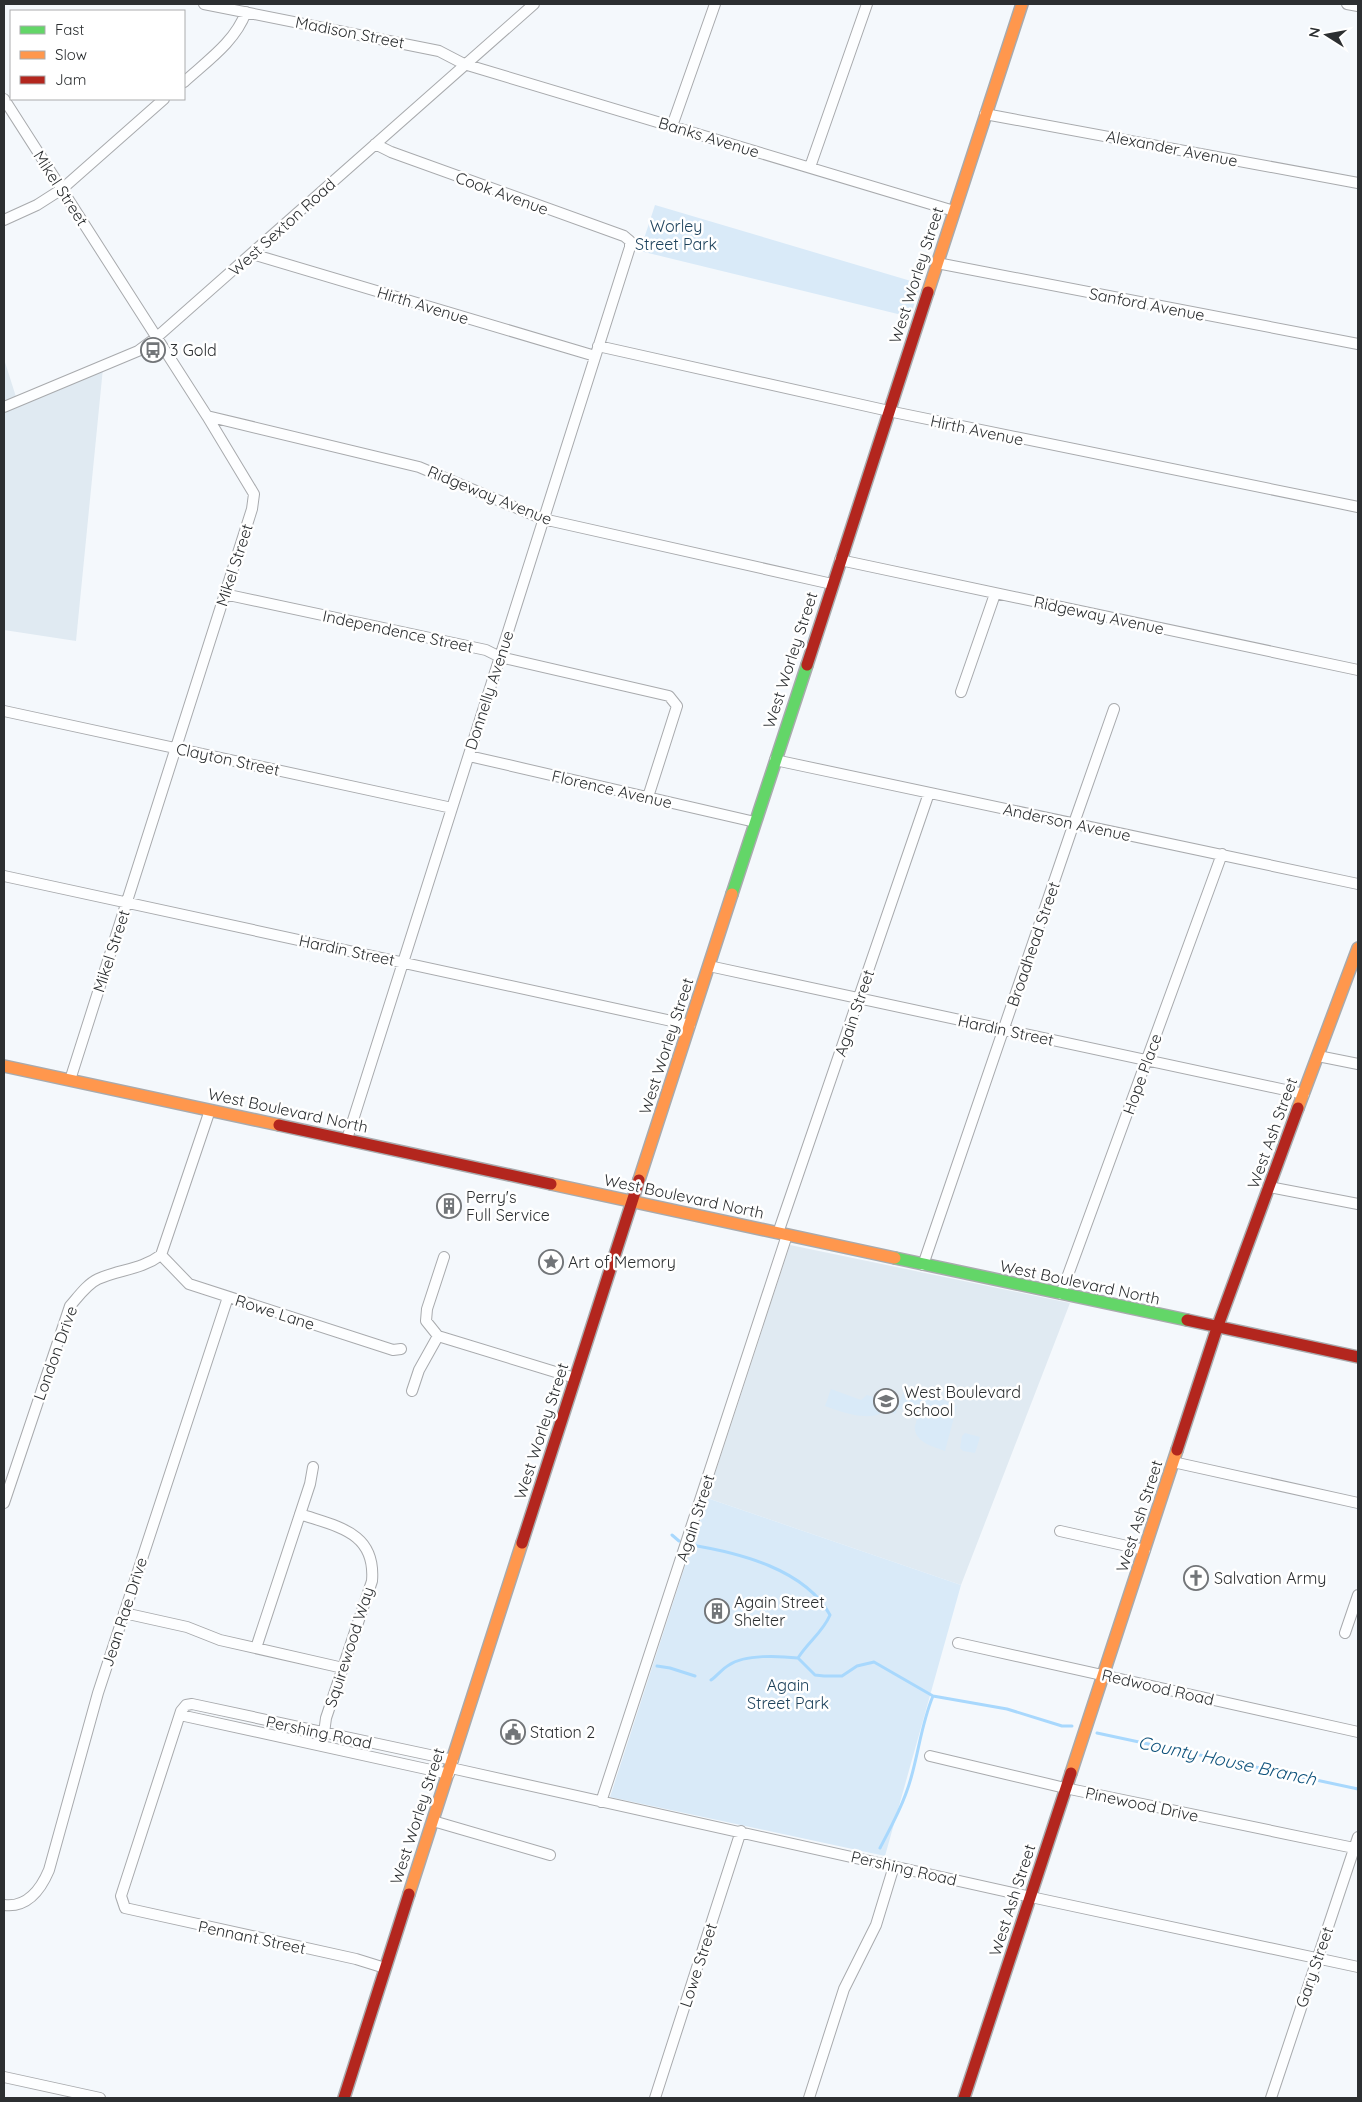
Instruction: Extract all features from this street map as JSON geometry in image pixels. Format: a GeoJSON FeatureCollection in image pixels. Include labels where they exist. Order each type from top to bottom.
{"type":"FeatureCollection","features":[{"type":"Feature","properties":{"kind":"street","name":"Madison Street"},"geometry":{"type":"LineString","coordinates":[[204,4],[440,51],[464,64]]}},
{"type":"Feature","properties":{"kind":"street","name":"West Sexton Road"},"geometry":{"type":"LineString","coordinates":[[4,407],[138,352],[252,254],[464,64],[534,4]]}},
{"type":"Feature","properties":{"kind":"street"},"geometry":{"type":"LineString","coordinates":[[672,126],[715,4]]}},
{"type":"Feature","properties":{"kind":"street"},"geometry":{"type":"LineString","coordinates":[[810,167],[867,4]]}},
{"type":"Feature","properties":{"kind":"street","name":"West Worley Street"},"geometry":{"type":"LineString","coordinates":[[344,2098],[888,411],[1022,4]]}},
{"type":"Feature","properties":{"kind":"street"},"geometry":{"type":"LineString","coordinates":[[1347,4],[1358,6]]}},
{"type":"Feature","properties":{"kind":"street"},"geometry":{"type":"LineString","coordinates":[[185,81],[229,41],[241,26],[246,12]]}},
{"type":"Feature","properties":{"kind":"street","name":"Banks Avenue"},"geometry":{"type":"LineString","coordinates":[[464,64],[954,211]]}},
{"type":"Feature","properties":{"kind":"street","name":"Mikel Street"},"geometry":{"type":"LineString","coordinates":[[4,99],[157,337],[254,494],[252,509],[70,1080]]}},
{"type":"Feature","properties":{"kind":"street"},"geometry":{"type":"LineString","coordinates":[[4,220],[37,206],[62,189],[163,100]]}},
{"type":"Feature","properties":{"kind":"street","name":"Alexander Avenue"},"geometry":{"type":"LineString","coordinates":[[985,114],[1358,183]]}},
{"type":"Feature","properties":{"kind":"street","name":"Cook Avenue"},"geometry":{"type":"LineString","coordinates":[[375,144],[391,152],[624,236],[630,241]]}},
{"type":"Feature","properties":{"kind":"street","name":"Donnelly Avenue"},"geometry":{"type":"LineString","coordinates":[[347,1139],[630,247],[630,241]]}},
{"type":"Feature","properties":{"kind":"street","name":"Hirth Avenue"},"geometry":{"type":"LineString","coordinates":[[252,254],[597,351],[1358,507]]}},
{"type":"Feature","properties":{"kind":"street","name":"Sanford Avenue"},"geometry":{"type":"LineString","coordinates":[[937,263],[1358,344]]}},
{"type":"Feature","properties":{"kind":"street","name":"Ridgeway Avenue"},"geometry":{"type":"LineString","coordinates":[[207,416],[419,467],[543,519],[832,584]]}},
{"type":"Feature","properties":{"kind":"street","name":"Ridgeway Avenue"},"geometry":{"type":"LineString","coordinates":[[840,560],[1358,670]]}},
{"type":"Feature","properties":{"kind":"street","name":"Independence Street"},"geometry":{"type":"LineString","coordinates":[[224,594],[486,650],[500,656],[669,696],[676,706],[648,797]]}},
{"type":"Feature","properties":{"kind":"street"},"geometry":{"type":"LineString","coordinates":[[962,692],[995,594]]}},
{"type":"Feature","properties":{"kind":"street","name":"Broadhead Street"},"geometry":{"type":"LineString","coordinates":[[923,1265],[1114,710]]}},
{"type":"Feature","properties":{"kind":"street","name":"Clayton Street"},"geometry":{"type":"LineString","coordinates":[[4,711],[452,808]]}},
{"type":"Feature","properties":{"kind":"street","name":"Florence Avenue"},"geometry":{"type":"LineString","coordinates":[[469,756],[755,822]]}},
{"type":"Feature","properties":{"kind":"street","name":"Anderson Avenue"},"geometry":{"type":"LineString","coordinates":[[775,760],[1358,884]]}},
{"type":"Feature","properties":{"kind":"street","name":"Again Street"},"geometry":{"type":"LineString","coordinates":[[601,1802],[782,1234],[929,793]]}},
{"type":"Feature","properties":{"kind":"street","name":"Hope Place"},"geometry":{"type":"LineString","coordinates":[[1061,1294],[1222,854]]}},
{"type":"Feature","properties":{"kind":"street","name":"Hardin Street"},"geometry":{"type":"LineString","coordinates":[[4,876],[690,1025]]}},
{"type":"Feature","properties":{"kind":"street","name":"West Ash Street"},"geometry":{"type":"LineString","coordinates":[[964,2098],[1217,1328],[1358,948]]}},
{"type":"Feature","properties":{"kind":"street","name":"Hardin Street"},"geometry":{"type":"LineString","coordinates":[[709,966],[1304,1094]]}},
{"type":"Feature","properties":{"kind":"street"},"geometry":{"type":"LineString","coordinates":[[1318,1056],[1358,1064]]}},
{"type":"Feature","properties":{"kind":"street","name":"West Boulevard North"},"geometry":{"type":"LineString","coordinates":[[4,1066],[1358,1357]]}},
{"type":"Feature","properties":{"kind":"street"},"geometry":{"type":"LineString","coordinates":[[161,1255],[210,1110]]}},
{"type":"Feature","properties":{"kind":"street"},"geometry":{"type":"LineString","coordinates":[[1269,1188],[1358,1204]]}},
{"type":"Feature","properties":{"kind":"street","name":"Rowe Lane"},"geometry":{"type":"LineString","coordinates":[[161,1255],[189,1284],[393,1350],[401,1349]]}},
{"type":"Feature","properties":{"kind":"street","name":"London Drive"},"geometry":{"type":"LineString","coordinates":[[4,1503],[70,1306],[82,1291],[97,1279],[139,1267],[161,1255]]}},
{"type":"Feature","properties":{"kind":"street"},"geometry":{"type":"LineString","coordinates":[[444,1257],[427,1309],[426,1321],[438,1336],[575,1378]]}},
{"type":"Feature","properties":{"kind":"street","name":"Jean Rae Drive"},"geometry":{"type":"LineString","coordinates":[[4,1905],[12,1906],[24,1902],[34,1895],[43,1884],[49,1870],[98,1693],[228,1297]]}},
{"type":"Feature","properties":{"kind":"street"},"geometry":{"type":"LineString","coordinates":[[412,1391],[419,1370],[438,1336]]}},
{"type":"Feature","properties":{"kind":"street"},"geometry":{"type":"LineString","coordinates":[[1173,1462],[1358,1503]]}},
{"type":"Feature","properties":{"kind":"street"},"geometry":{"type":"LineString","coordinates":[[256,1648],[310,1484],[312,1467]]}},
{"type":"Feature","properties":{"kind":"street","name":"Squirewood Way"},"geometry":{"type":"LineString","coordinates":[[300,1514],[353,1533],[367,1549],[370,1558],[372,1581],[326,1718],[324,1733]]}},
{"type":"Feature","properties":{"kind":"street"},"geometry":{"type":"LineString","coordinates":[[1060,1531],[1145,1550]]}},
{"type":"Feature","properties":{"kind":"street"},"geometry":{"type":"LineString","coordinates":[[1345,1633],[1358,1595]]}},
{"type":"Feature","properties":{"kind":"street"},"geometry":{"type":"LineString","coordinates":[[124,1613],[186,1627],[220,1640],[343,1668]]}},
{"type":"Feature","properties":{"kind":"street","name":"Redwood Road"},"geometry":{"type":"LineString","coordinates":[[958,1643],[1358,1732]]}},
{"type":"Feature","properties":{"kind":"street","name":"Pershing Road"},"geometry":{"type":"LineString","coordinates":[[180,1715],[186,1705],[192,1704],[324,1733],[451,1767],[601,1802],[1358,1967]]}},
{"type":"Feature","properties":{"kind":"street"},"geometry":{"type":"LineString","coordinates":[[180,1715],[451,1767]]}},
{"type":"Feature","properties":{"kind":"street","name":"Pennant Street"},"geometry":{"type":"LineString","coordinates":[[180,1715],[121,1896],[125,1908],[131,1911],[356,1959],[385,1968]]}},
{"type":"Feature","properties":{"kind":"street","name":"Pinewood Drive"},"geometry":{"type":"LineString","coordinates":[[930,1756],[1065,1788],[1354,1848]]}},
{"type":"Feature","properties":{"kind":"street"},"geometry":{"type":"LineString","coordinates":[[433,1821],[550,1855]]}},
{"type":"Feature","properties":{"kind":"street","name":"Lowe Street"},"geometry":{"type":"LineString","coordinates":[[654,2098],[741,1831]]}},
{"type":"Feature","properties":{"kind":"street","name":"Gary Street"},"geometry":{"type":"LineString","coordinates":[[1271,2098],[1358,1837]]}},
{"type":"Feature","properties":{"kind":"street"},"geometry":{"type":"LineString","coordinates":[[809,2098],[844,1989],[876,1925],[894,1866]]}},
{"type":"Feature","properties":{"kind":"street"},"geometry":{"type":"LineString","coordinates":[[4,2077],[100,2098]]}},
{"type":"Feature","properties":{"kind":"shaded area"},"geometry":{"type":"Polygon","coordinates":[[[4,359],[17,400],[103,368],[76,641],[4,630],[4,359]]]}},
{"type":"Feature","properties":{"kind":"shaded area","name":"West Boulevard School"},"geometry":{"type":"Polygon","coordinates":[[[790,1245],[1070,1303],[961,1585],[707,1498],[790,1245]]]}},
{"type":"Feature","properties":{"kind":"green space","name":"Worley Street Park"},"geometry":{"type":"Polygon","coordinates":[[[655,205],[921,284],[910,317],[640,251],[655,205]]]}},
{"type":"Feature","properties":{"kind":"green space"},"geometry":{"type":"Polygon","coordinates":[[[905,1388],[957,1406],[945,1451],[930,1446],[917,1436],[915,1426],[918,1414],[897,1408],[896,1414],[881,1410],[880,1414],[873,1416],[859,1416],[825,1406],[831,1389],[861,1400],[867,1395],[880,1399],[883,1396],[900,1401],[905,1388]]]}},
{"type":"Feature","properties":{"kind":"green space"},"geometry":{"type":"Polygon","coordinates":[[[965,1433],[980,1437],[975,1453],[963,1451],[960,1448],[962,1436],[965,1433]]]}},
{"type":"Feature","properties":{"kind":"green space","name":"Again Street Park"},"geometry":{"type":"Polygon","coordinates":[[[707,1498],[961,1585],[885,1856],[610,1797],[707,1498]]]}},
{"type":"Feature","properties":{"kind":"waterway"},"geometry":{"type":"LineString","coordinates":[[672,1535],[679,1541]]}},
{"type":"Feature","properties":{"kind":"waterway"},"geometry":{"type":"LineString","coordinates":[[692,1545],[730,1553],[769,1566],[788,1575],[819,1599],[830,1615],[823,1627],[798,1658]]}},
{"type":"Feature","properties":{"kind":"waterway"},"geometry":{"type":"LineString","coordinates":[[711,1680],[724,1668],[736,1661],[753,1657],[798,1658],[815,1675],[824,1676],[842,1676],[857,1666],[874,1662],[933,1696]]}},
{"type":"Feature","properties":{"kind":"waterway"},"geometry":{"type":"LineString","coordinates":[[657,1666],[695,1676]]}},
{"type":"Feature","properties":{"kind":"waterway","name":"County House Branch"},"geometry":{"type":"LineString","coordinates":[[880,1848],[908,1787],[933,1696],[1007,1709],[1062,1726],[1072,1726]]}},
{"type":"Feature","properties":{"kind":"waterway","name":"County House Branch"},"geometry":{"type":"LineString","coordinates":[[1097,1733],[1358,1789]]}},
{"type":"Feature","properties":{"kind":"traffic: fast"},"geometry":{"type":"LineString","coordinates":[[732,894],[807,665]]}},
{"type":"Feature","properties":{"kind":"traffic: fast"},"geometry":{"type":"LineString","coordinates":[[895,1258],[1187,1320]]}},
{"type":"Feature","properties":{"kind":"traffic: slow"},"geometry":{"type":"LineString","coordinates":[[928,292],[1022,4]]}},
{"type":"Feature","properties":{"kind":"traffic: slow"},"geometry":{"type":"LineString","coordinates":[[639,1180],[732,894]]}},
{"type":"Feature","properties":{"kind":"traffic: slow"},"geometry":{"type":"LineString","coordinates":[[1298,1108],[1358,948]]}},
{"type":"Feature","properties":{"kind":"traffic: slow"},"geometry":{"type":"LineString","coordinates":[[4,1066],[279,1125]]}},
{"type":"Feature","properties":{"kind":"traffic: slow"},"geometry":{"type":"LineString","coordinates":[[551,1184],[895,1258]]}},
{"type":"Feature","properties":{"kind":"traffic: slow"},"geometry":{"type":"LineString","coordinates":[[1071,1773],[1177,1450]]}},
{"type":"Feature","properties":{"kind":"traffic: slow"},"geometry":{"type":"LineString","coordinates":[[409,1894],[522,1543]]}},
{"type":"Feature","properties":{"kind":"traffic: jam"},"geometry":{"type":"LineString","coordinates":[[807,665],[928,292]]}},
{"type":"Feature","properties":{"kind":"traffic: jam"},"geometry":{"type":"LineString","coordinates":[[1177,1450],[1217,1328],[1298,1108]]}},
{"type":"Feature","properties":{"kind":"traffic: jam"},"geometry":{"type":"LineString","coordinates":[[279,1125],[551,1184]]}},
{"type":"Feature","properties":{"kind":"traffic: jam"},"geometry":{"type":"LineString","coordinates":[[522,1543],[639,1180]]}},
{"type":"Feature","properties":{"kind":"traffic: jam"},"geometry":{"type":"LineString","coordinates":[[1187,1320],[1358,1357]]}},
{"type":"Feature","properties":{"kind":"traffic: jam"},"geometry":{"type":"LineString","coordinates":[[964,2098],[1071,1773]]}},
{"type":"Feature","properties":{"kind":"traffic: jam"},"geometry":{"type":"LineString","coordinates":[[344,2098],[409,1894]]}},
{"type":"Feature","properties":{"kind":"place","name":"3 Gold"},"geometry":{"type":"Point","coordinates":[153,350]}},
{"type":"Feature","properties":{"kind":"place","name":"Perry's Full Service"},"geometry":{"type":"Point","coordinates":[449,1206]}},
{"type":"Feature","properties":{"kind":"place","name":"Art of Memory"},"geometry":{"type":"Point","coordinates":[551,1262]}},
{"type":"Feature","properties":{"kind":"place","name":"West Boulevard School"},"geometry":{"type":"Point","coordinates":[886,1401]}},
{"type":"Feature","properties":{"kind":"place","name":"Salvation Army"},"geometry":{"type":"Point","coordinates":[1196,1578]}},
{"type":"Feature","properties":{"kind":"place","name":"Again Street Shelter"},"geometry":{"type":"Point","coordinates":[717,1611]}},
{"type":"Feature","properties":{"kind":"place","name":"Station 2"},"geometry":{"type":"Point","coordinates":[513,1732]}}]}
